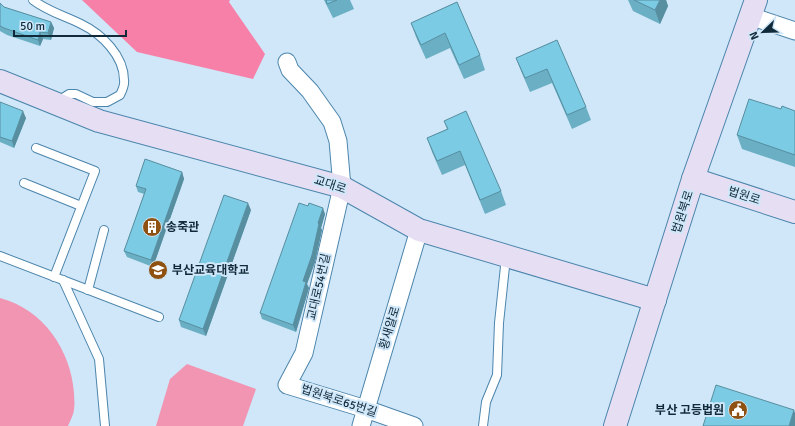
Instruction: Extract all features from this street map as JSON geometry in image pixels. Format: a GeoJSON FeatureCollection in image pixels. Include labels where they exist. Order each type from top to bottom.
{"type":"FeatureCollection","features":[{"type":"Feature","properties":{"kind":"main road","name":"법원북로"},"geometry":{"type":"LineString","coordinates":[[615,426],[693,179],[753,8]]}},
{"type":"Feature","properties":{"kind":"main road","name":"교대로"},"geometry":{"type":"LineString","coordinates":[[0,81],[99,121],[342,187],[420,230],[655,300]]}},
{"type":"Feature","properties":{"kind":"main road","name":"법원로"},"geometry":{"type":"LineString","coordinates":[[693,179],[795,212]]}},
{"type":"Feature","properties":{"kind":"street"},"geometry":{"type":"LineString","coordinates":[[753,8],[795,31]]}},
{"type":"Feature","properties":{"kind":"street","name":"교대로54번길"},"geometry":{"type":"LineString","coordinates":[[287,62],[290,70],[310,91],[332,122],[338,141],[342,187],[304,353],[287,385]]}},
{"type":"Feature","properties":{"kind":"street","name":"황새알로"},"geometry":{"type":"LineString","coordinates":[[361,426],[420,230]]}},
{"type":"Feature","properties":{"kind":"street","name":"법원북로65번길"},"geometry":{"type":"LineString","coordinates":[[287,385],[366,409],[414,426]]}},
{"type":"Feature","properties":{"kind":"lane"},"geometry":{"type":"LineString","coordinates":[[33,0],[60,15],[82,24],[98,36],[115,52],[122,66],[125,82],[120,95],[107,102],[93,102],[76,94],[69,94],[55,103]]}},
{"type":"Feature","properties":{"kind":"lane"},"geometry":{"type":"LineString","coordinates":[[36,148],[95,171],[54,276]]}},
{"type":"Feature","properties":{"kind":"lane"},"geometry":{"type":"LineString","coordinates":[[24,183],[81,206]]}},
{"type":"Feature","properties":{"kind":"lane"},"geometry":{"type":"LineString","coordinates":[[88,290],[104,230]]}},
{"type":"Feature","properties":{"kind":"lane"},"geometry":{"type":"LineString","coordinates":[[0,256],[159,317]]}},
{"type":"Feature","properties":{"kind":"lane"},"geometry":{"type":"LineString","coordinates":[[483,426],[486,402],[497,375],[499,323],[506,256]]}},
{"type":"Feature","properties":{"kind":"lane"},"geometry":{"type":"LineString","coordinates":[[63,280],[100,359],[105,426]]}},
{"type":"Feature","properties":{"kind":"shaded area"},"geometry":{"type":"Polygon","coordinates":[[[82,0],[230,0],[229,2],[265,54],[253,79],[137,52],[82,0]]]}},
{"type":"Feature","properties":{"kind":"shaded area"},"geometry":{"type":"Polygon","coordinates":[[[0,298],[15,303],[29,311],[42,322],[61,347],[72,377],[74,393],[74,411],[68,426],[0,426],[0,298]]]}},
{"type":"Feature","properties":{"kind":"shaded area"},"geometry":{"type":"Polygon","coordinates":[[[187,364],[256,389],[243,426],[156,426],[170,379],[187,364]]]}},
{"type":"Feature","properties":{"kind":"building"},"geometry":{"type":"Polygon","coordinates":[[[326,0],[337,0],[327,4],[326,0]]]}},
{"type":"Feature","properties":{"kind":"building"},"geometry":{"type":"Polygon","coordinates":[[[634,0],[660,0],[655,10],[634,0]]]}},
{"type":"Feature","properties":{"kind":"building"},"geometry":{"type":"Polygon","coordinates":[[[457,2],[480,55],[459,65],[445,33],[421,45],[411,23],[457,2]]]}},
{"type":"Feature","properties":{"kind":"building"},"geometry":{"type":"Polygon","coordinates":[[[0,3],[4,7],[51,22],[48,33],[40,32],[38,40],[0,26],[0,3]]]}},
{"type":"Feature","properties":{"kind":"building"},"geometry":{"type":"Polygon","coordinates":[[[557,40],[586,107],[567,115],[547,69],[525,78],[516,58],[557,40]]]}},
{"type":"Feature","properties":{"kind":"building"},"geometry":{"type":"Polygon","coordinates":[[[749,99],[781,109],[782,106],[795,111],[795,155],[737,135],[749,99]]]}},
{"type":"Feature","properties":{"kind":"building"},"geometry":{"type":"Polygon","coordinates":[[[0,102],[23,111],[12,141],[0,137],[0,102]]]}},
{"type":"Feature","properties":{"kind":"building"},"geometry":{"type":"Polygon","coordinates":[[[466,111],[501,191],[480,200],[460,151],[437,161],[427,138],[448,129],[444,121],[466,111]]]}},
{"type":"Feature","properties":{"kind":"building","name":"송죽관"},"geometry":{"type":"Polygon","coordinates":[[[145,159],[182,172],[151,260],[124,251],[146,189],[136,186],[145,159]]]}},
{"type":"Feature","properties":{"kind":"building"},"geometry":{"type":"Polygon","coordinates":[[[224,195],[248,203],[203,329],[179,320],[224,195]]]}},
{"type":"Feature","properties":{"kind":"building"},"geometry":{"type":"Polygon","coordinates":[[[299,203],[308,206],[309,203],[323,208],[318,223],[312,255],[303,281],[306,282],[293,325],[260,313],[299,203]]]}},
{"type":"Feature","properties":{"kind":"building"},"geometry":{"type":"Polygon","coordinates":[[[716,385],[794,410],[789,426],[703,426],[716,385]]]}},
{"type":"Feature","properties":{"kind":"place","name":"송죽관"},"geometry":{"type":"Point","coordinates":[152,227]}},
{"type":"Feature","properties":{"kind":"place","name":"부산교육대학교"},"geometry":{"type":"Point","coordinates":[158,270]}},
{"type":"Feature","properties":{"kind":"place","name":"부산 고등법원"},"geometry":{"type":"Point","coordinates":[738,410]}}]}
